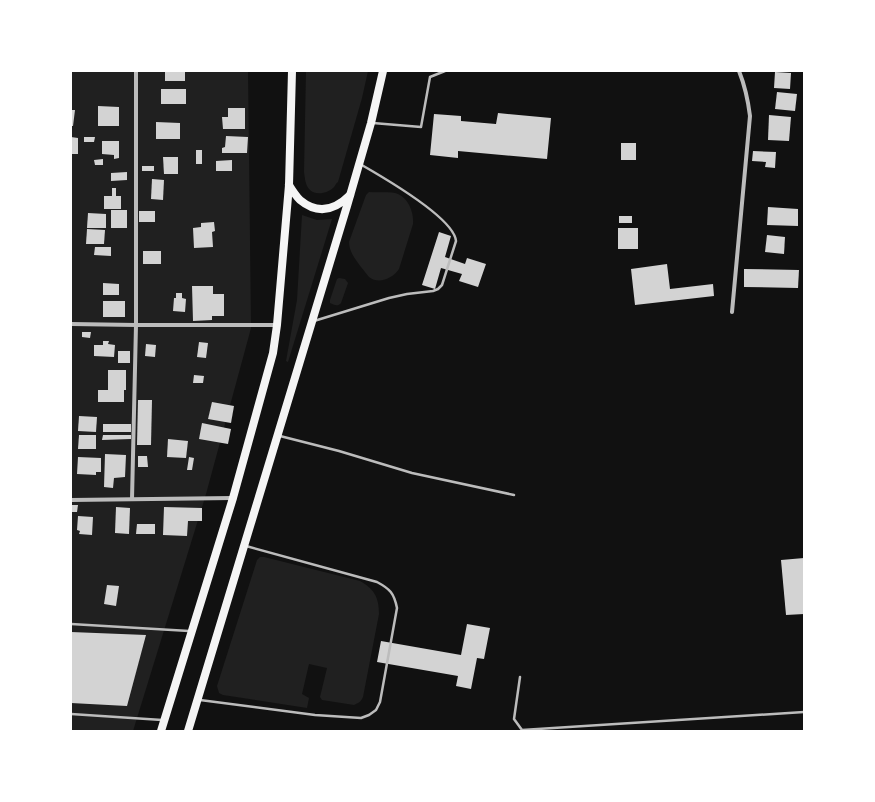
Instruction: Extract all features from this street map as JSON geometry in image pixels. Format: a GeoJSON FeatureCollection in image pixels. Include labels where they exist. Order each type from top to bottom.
{"type":"FeatureCollection","features":[{"type":"Feature","properties":{"kind":"highway"},"geometry":{"type":"LineString","coordinates":[[161,731],[233,498],[273,353],[277,325],[289,185],[292,71]]}},
{"type":"Feature","properties":{"kind":"highway"},"geometry":{"type":"LineString","coordinates":[[188,731],[351,194],[371,123],[383,71]]}},
{"type":"Feature","properties":{"kind":"highway"},"geometry":{"type":"LineString","coordinates":[[289,185],[296,196],[312,207],[319,209],[341,204],[351,194]]}},
{"type":"Feature","properties":{"kind":"street"},"geometry":{"type":"LineString","coordinates":[[132,500],[136,325],[136,71]]}},
{"type":"Feature","properties":{"kind":"street"},"geometry":{"type":"LineString","coordinates":[[732,312],[750,116],[746,90],[738,71]]}},
{"type":"Feature","properties":{"kind":"street"},"geometry":{"type":"LineString","coordinates":[[71,324],[277,325]]}},
{"type":"Feature","properties":{"kind":"street"},"geometry":{"type":"LineString","coordinates":[[71,500],[233,498]]}},
{"type":"Feature","properties":{"kind":"lane"},"geometry":{"type":"LineString","coordinates":[[371,123],[421,127],[430,77],[445,71]]}},
{"type":"Feature","properties":{"kind":"lane"},"geometry":{"type":"LineString","coordinates":[[312,321],[389,298],[438,289],[442,285],[456,241],[455,236],[449,227],[418,200],[359,163]]}},
{"type":"Feature","properties":{"kind":"lane"},"geometry":{"type":"LineString","coordinates":[[277,436],[339,451],[412,473],[514,495]]}},
{"type":"Feature","properties":{"kind":"lane"},"geometry":{"type":"LineString","coordinates":[[197,700],[314,715],[361,718],[376,710],[380,702],[397,608],[395,598],[388,588],[377,582],[244,545]]}},
{"type":"Feature","properties":{"kind":"lane"},"geometry":{"type":"LineString","coordinates":[[71,624],[192,631]]}},
{"type":"Feature","properties":{"kind":"lane"},"geometry":{"type":"LineString","coordinates":[[520,677],[514,719],[522,730],[804,712]]}},
{"type":"Feature","properties":{"kind":"lane"},"geometry":{"type":"LineString","coordinates":[[71,714],[165,720]]}},
{"type":"Feature","properties":{"kind":"shaded area"},"geometry":{"type":"Polygon","coordinates":[[[71,71],[248,71],[251,328],[206,494],[133,731],[71,731],[71,71]]]}},
{"type":"Feature","properties":{"kind":"shaded area"},"geometry":{"type":"Polygon","coordinates":[[[306,71],[368,71],[362,98],[338,182],[332,189],[322,193],[313,192],[308,188],[304,172],[306,71]]]}},
{"type":"Feature","properties":{"kind":"shaded area"},"geometry":{"type":"Polygon","coordinates":[[[369,192],[392,193],[402,196],[408,203],[413,215],[413,224],[399,269],[390,278],[381,280],[373,279],[368,276],[353,256],[349,246],[349,242],[366,195],[369,192]]]}},
{"type":"Feature","properties":{"kind":"shaded area"},"geometry":{"type":"Polygon","coordinates":[[[302,215],[317,220],[332,219],[288,362],[286,361],[297,300],[302,215]]]}},
{"type":"Feature","properties":{"kind":"shaded area"},"geometry":{"type":"Polygon","coordinates":[[[337,279],[345,279],[348,283],[341,303],[336,305],[330,303],[330,300],[337,279]]]}},
{"type":"Feature","properties":{"kind":"shaded area"},"geometry":{"type":"Polygon","coordinates":[[[260,557],[360,581],[369,587],[375,594],[379,614],[363,697],[359,702],[354,705],[322,700],[320,697],[327,668],[309,664],[302,694],[309,698],[307,708],[223,695],[219,693],[217,686],[257,560],[260,557]]]}},
{"type":"Feature","properties":{"kind":"building"},"geometry":{"type":"Polygon","coordinates":[[[165,71],[185,71],[185,81],[165,81],[165,71]]]}},
{"type":"Feature","properties":{"kind":"building"},"geometry":{"type":"Polygon","coordinates":[[[775,72],[791,73],[790,89],[774,88],[775,72]]]}},
{"type":"Feature","properties":{"kind":"building"},"geometry":{"type":"Polygon","coordinates":[[[161,89],[186,89],[186,104],[161,104],[161,89]]]}},
{"type":"Feature","properties":{"kind":"building"},"geometry":{"type":"Polygon","coordinates":[[[777,92],[797,94],[795,111],[775,109],[777,92]]]}},
{"type":"Feature","properties":{"kind":"building"},"geometry":{"type":"Polygon","coordinates":[[[98,106],[119,107],[119,126],[98,126],[98,106]]]}},
{"type":"Feature","properties":{"kind":"building"},"geometry":{"type":"Polygon","coordinates":[[[228,108],[245,108],[245,129],[223,129],[222,117],[228,117],[228,108]]]}},
{"type":"Feature","properties":{"kind":"building"},"geometry":{"type":"Polygon","coordinates":[[[71,110],[75,110],[73,126],[71,126],[71,110]]]}},
{"type":"Feature","properties":{"kind":"building"},"geometry":{"type":"Polygon","coordinates":[[[498,113],[551,118],[547,159],[458,151],[458,158],[430,155],[434,114],[461,116],[461,121],[496,124],[498,113]]]}},
{"type":"Feature","properties":{"kind":"building"},"geometry":{"type":"Polygon","coordinates":[[[769,115],[791,117],[789,141],[768,140],[769,115]]]}},
{"type":"Feature","properties":{"kind":"building"},"geometry":{"type":"Polygon","coordinates":[[[156,122],[180,123],[180,139],[156,139],[156,122]]]}},
{"type":"Feature","properties":{"kind":"building"},"geometry":{"type":"Polygon","coordinates":[[[226,136],[248,137],[247,153],[222,153],[222,148],[225,147],[226,136]]]}},
{"type":"Feature","properties":{"kind":"building"},"geometry":{"type":"Polygon","coordinates":[[[71,137],[78,138],[78,154],[72,154],[72,163],[71,163],[71,137]]]}},
{"type":"Feature","properties":{"kind":"building"},"geometry":{"type":"Polygon","coordinates":[[[84,137],[95,137],[94,142],[84,142],[84,137]]]}},
{"type":"Feature","properties":{"kind":"building"},"geometry":{"type":"Polygon","coordinates":[[[102,141],[119,141],[119,158],[114,159],[114,155],[102,154],[102,141]]]}},
{"type":"Feature","properties":{"kind":"building"},"geometry":{"type":"Polygon","coordinates":[[[621,143],[636,143],[636,160],[621,160],[621,143]]]}},
{"type":"Feature","properties":{"kind":"building"},"geometry":{"type":"Polygon","coordinates":[[[196,150],[202,150],[202,164],[196,164],[196,150]]]}},
{"type":"Feature","properties":{"kind":"building"},"geometry":{"type":"Polygon","coordinates":[[[753,151],[776,152],[775,168],[765,167],[766,162],[752,161],[753,151]]]}},
{"type":"Feature","properties":{"kind":"building"},"geometry":{"type":"Polygon","coordinates":[[[163,157],[178,157],[178,174],[164,174],[163,157]]]}},
{"type":"Feature","properties":{"kind":"building"},"geometry":{"type":"Polygon","coordinates":[[[103,159],[103,165],[95,165],[94,160],[103,159]]]}},
{"type":"Feature","properties":{"kind":"building"},"geometry":{"type":"Polygon","coordinates":[[[232,160],[232,171],[216,171],[216,161],[232,160]]]}},
{"type":"Feature","properties":{"kind":"building"},"geometry":{"type":"Polygon","coordinates":[[[142,166],[154,166],[154,171],[142,171],[142,166]]]}},
{"type":"Feature","properties":{"kind":"building"},"geometry":{"type":"Polygon","coordinates":[[[127,172],[127,180],[111,181],[111,173],[127,172]]]}},
{"type":"Feature","properties":{"kind":"building"},"geometry":{"type":"Polygon","coordinates":[[[152,179],[164,180],[163,200],[151,199],[152,179]]]}},
{"type":"Feature","properties":{"kind":"building"},"geometry":{"type":"Polygon","coordinates":[[[112,188],[116,188],[116,196],[121,196],[121,209],[104,209],[104,196],[112,196],[112,188]]]}},
{"type":"Feature","properties":{"kind":"building"},"geometry":{"type":"Polygon","coordinates":[[[768,207],[798,209],[798,226],[767,225],[768,207]]]}},
{"type":"Feature","properties":{"kind":"building"},"geometry":{"type":"Polygon","coordinates":[[[111,210],[127,210],[127,228],[111,228],[111,210]]]}},
{"type":"Feature","properties":{"kind":"building"},"geometry":{"type":"Polygon","coordinates":[[[139,211],[155,211],[155,222],[139,222],[139,211]]]}},
{"type":"Feature","properties":{"kind":"building"},"geometry":{"type":"Polygon","coordinates":[[[88,213],[106,214],[106,228],[87,228],[88,213]]]}},
{"type":"Feature","properties":{"kind":"building"},"geometry":{"type":"Polygon","coordinates":[[[619,216],[632,216],[632,223],[619,223],[619,216]]]}},
{"type":"Feature","properties":{"kind":"building"},"geometry":{"type":"Polygon","coordinates":[[[214,222],[215,231],[212,232],[213,247],[194,248],[193,228],[201,227],[201,223],[214,222]]]}},
{"type":"Feature","properties":{"kind":"building"},"geometry":{"type":"Polygon","coordinates":[[[618,228],[638,228],[638,249],[618,249],[618,228]]]}},
{"type":"Feature","properties":{"kind":"building"},"geometry":{"type":"Polygon","coordinates":[[[87,229],[105,230],[104,244],[86,244],[87,229]]]}},
{"type":"Feature","properties":{"kind":"building"},"geometry":{"type":"Polygon","coordinates":[[[439,232],[451,236],[445,257],[465,264],[467,258],[486,264],[478,287],[459,281],[462,274],[441,268],[435,289],[422,285],[439,232]]]}},
{"type":"Feature","properties":{"kind":"building"},"geometry":{"type":"Polygon","coordinates":[[[767,235],[785,237],[784,254],[765,252],[767,235]]]}},
{"type":"Feature","properties":{"kind":"building"},"geometry":{"type":"Polygon","coordinates":[[[95,247],[111,247],[111,256],[94,255],[95,247]]]}},
{"type":"Feature","properties":{"kind":"building"},"geometry":{"type":"Polygon","coordinates":[[[143,251],[161,251],[161,264],[143,264],[143,251]]]}},
{"type":"Feature","properties":{"kind":"building"},"geometry":{"type":"Polygon","coordinates":[[[667,264],[670,289],[713,284],[714,296],[635,305],[631,269],[667,264]]]}},
{"type":"Feature","properties":{"kind":"building"},"geometry":{"type":"Polygon","coordinates":[[[744,269],[799,270],[798,288],[744,287],[744,269]]]}},
{"type":"Feature","properties":{"kind":"building"},"geometry":{"type":"Polygon","coordinates":[[[103,283],[119,284],[119,295],[103,295],[103,283]]]}},
{"type":"Feature","properties":{"kind":"building"},"geometry":{"type":"Polygon","coordinates":[[[192,286],[213,286],[213,294],[224,294],[224,316],[212,316],[212,320],[193,321],[192,286]]]}},
{"type":"Feature","properties":{"kind":"building"},"geometry":{"type":"Polygon","coordinates":[[[176,293],[182,293],[182,298],[186,299],[185,312],[173,311],[176,293]]]}},
{"type":"Feature","properties":{"kind":"building"},"geometry":{"type":"Polygon","coordinates":[[[103,301],[125,301],[125,317],[103,317],[103,301]]]}},
{"type":"Feature","properties":{"kind":"building"},"geometry":{"type":"Polygon","coordinates":[[[82,332],[91,332],[90,338],[82,337],[82,332]]]}},
{"type":"Feature","properties":{"kind":"building"},"geometry":{"type":"Polygon","coordinates":[[[103,341],[109,341],[108,344],[115,345],[114,357],[94,356],[94,345],[103,345],[103,341]]]}},
{"type":"Feature","properties":{"kind":"building"},"geometry":{"type":"Polygon","coordinates":[[[199,342],[208,343],[206,358],[197,357],[199,342]]]}},
{"type":"Feature","properties":{"kind":"building"},"geometry":{"type":"Polygon","coordinates":[[[146,344],[156,345],[155,357],[145,356],[146,344]]]}},
{"type":"Feature","properties":{"kind":"building"},"geometry":{"type":"Polygon","coordinates":[[[118,351],[130,351],[130,363],[118,363],[118,351]]]}},
{"type":"Feature","properties":{"kind":"building"},"geometry":{"type":"Polygon","coordinates":[[[108,370],[126,370],[126,390],[124,390],[124,402],[98,402],[98,390],[108,390],[108,370]]]}},
{"type":"Feature","properties":{"kind":"building"},"geometry":{"type":"Polygon","coordinates":[[[194,375],[204,376],[203,383],[193,383],[194,375]]]}},
{"type":"Feature","properties":{"kind":"building"},"geometry":{"type":"Polygon","coordinates":[[[138,400],[152,400],[151,445],[137,445],[138,400]]]}},
{"type":"Feature","properties":{"kind":"building"},"geometry":{"type":"Polygon","coordinates":[[[212,402],[234,406],[231,423],[208,419],[212,402]]]}},
{"type":"Feature","properties":{"kind":"building"},"geometry":{"type":"Polygon","coordinates":[[[79,416],[97,417],[96,432],[78,431],[79,416]]]}},
{"type":"Feature","properties":{"kind":"building"},"geometry":{"type":"Polygon","coordinates":[[[202,423],[231,429],[228,444],[199,439],[202,423]]]}},
{"type":"Feature","properties":{"kind":"building"},"geometry":{"type":"Polygon","coordinates":[[[103,424],[131,424],[131,432],[103,432],[103,424]]]}},
{"type":"Feature","properties":{"kind":"building"},"geometry":{"type":"Polygon","coordinates":[[[79,435],[96,435],[96,449],[78,449],[79,435]]]}},
{"type":"Feature","properties":{"kind":"building"},"geometry":{"type":"Polygon","coordinates":[[[103,435],[131,435],[131,439],[102,440],[103,435]]]}},
{"type":"Feature","properties":{"kind":"building"},"geometry":{"type":"Polygon","coordinates":[[[168,439],[188,441],[186,458],[167,457],[168,439]]]}},
{"type":"Feature","properties":{"kind":"building"},"geometry":{"type":"Polygon","coordinates":[[[105,454],[126,455],[125,477],[114,478],[113,488],[104,487],[105,454]]]}},
{"type":"Feature","properties":{"kind":"building"},"geometry":{"type":"Polygon","coordinates":[[[138,456],[147,456],[148,467],[138,467],[138,456]]]}},
{"type":"Feature","properties":{"kind":"building"},"geometry":{"type":"Polygon","coordinates":[[[78,457],[101,458],[101,472],[96,472],[96,475],[77,474],[78,457]]]}},
{"type":"Feature","properties":{"kind":"building"},"geometry":{"type":"Polygon","coordinates":[[[189,457],[194,458],[192,470],[187,470],[189,457]]]}},
{"type":"Feature","properties":{"kind":"building"},"geometry":{"type":"Polygon","coordinates":[[[71,505],[78,505],[77,512],[71,512],[71,505]]]}},
{"type":"Feature","properties":{"kind":"building"},"geometry":{"type":"Polygon","coordinates":[[[116,507],[130,508],[129,534],[115,533],[116,507]]]}},
{"type":"Feature","properties":{"kind":"building"},"geometry":{"type":"Polygon","coordinates":[[[164,507],[202,508],[202,521],[188,521],[187,536],[163,535],[164,507]]]}},
{"type":"Feature","properties":{"kind":"building"},"geometry":{"type":"Polygon","coordinates":[[[78,516],[93,517],[92,535],[79,534],[80,531],[77,530],[78,516]]]}},
{"type":"Feature","properties":{"kind":"building"},"geometry":{"type":"Polygon","coordinates":[[[137,524],[155,524],[155,534],[136,534],[137,524]]]}},
{"type":"Feature","properties":{"kind":"building"},"geometry":{"type":"Polygon","coordinates":[[[804,558],[804,614],[786,615],[781,560],[804,558]]]}},
{"type":"Feature","properties":{"kind":"building"},"geometry":{"type":"Polygon","coordinates":[[[107,585],[119,586],[116,606],[104,604],[107,585]]]}},
{"type":"Feature","properties":{"kind":"building"},"geometry":{"type":"Polygon","coordinates":[[[467,624],[490,628],[484,659],[477,658],[471,689],[456,686],[458,676],[377,662],[381,641],[461,655],[467,624]]]}},
{"type":"Feature","properties":{"kind":"building"},"geometry":{"type":"Polygon","coordinates":[[[71,632],[146,635],[127,706],[71,703],[71,632]]]}}]}
